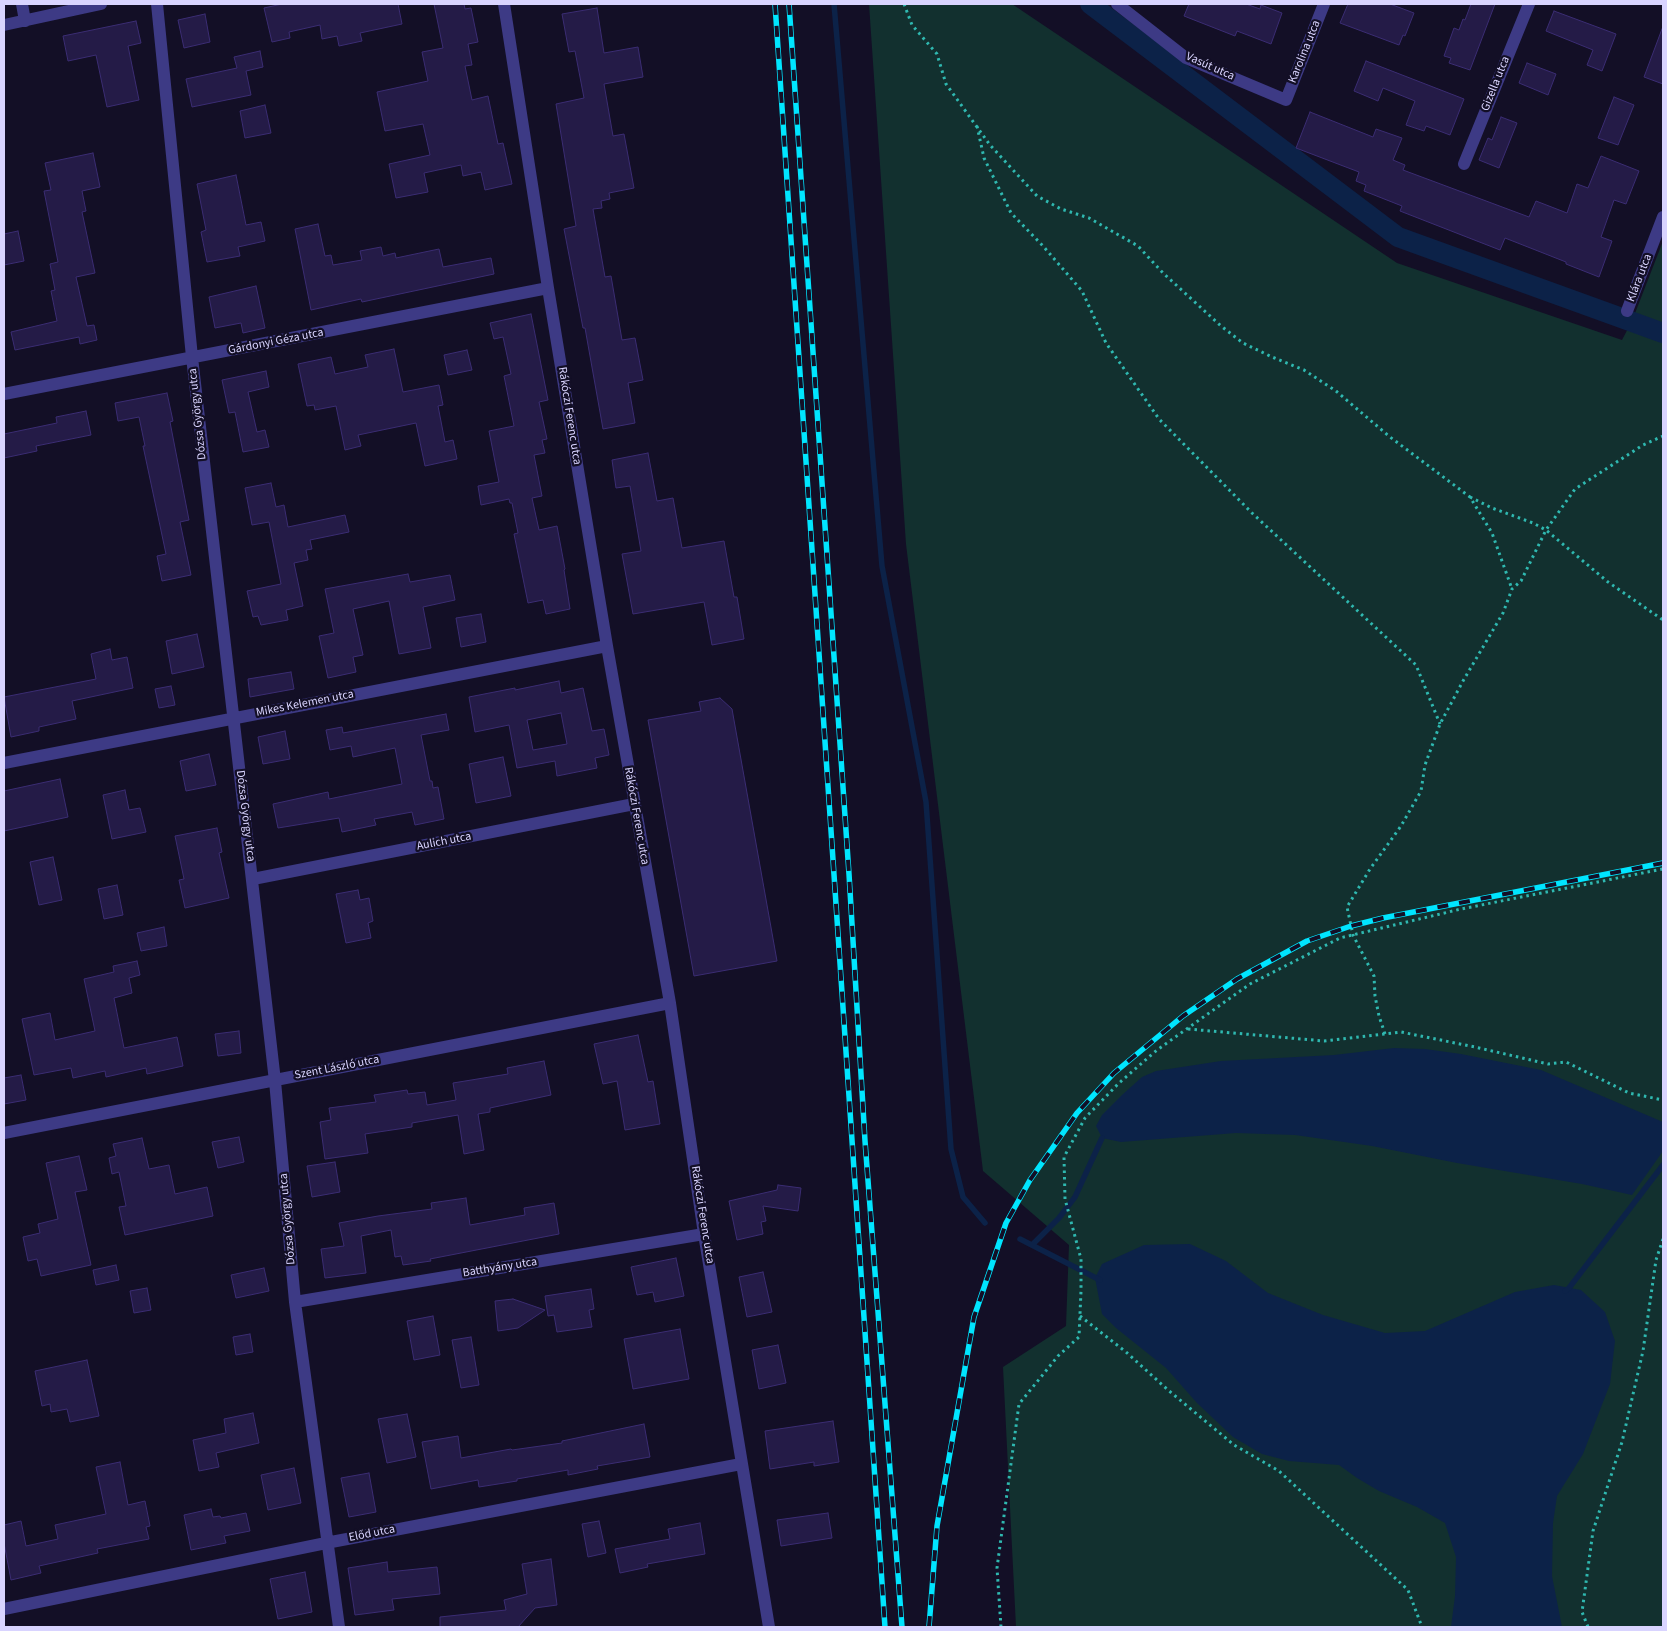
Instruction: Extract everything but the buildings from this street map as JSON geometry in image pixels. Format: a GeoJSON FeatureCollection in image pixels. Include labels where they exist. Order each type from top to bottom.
{"type":"FeatureCollection","features":[{"type":"Feature","properties":{"kind":"street"},"geometry":{"type":"LineString","coordinates":[[22,4],[25,21]]}},
{"type":"Feature","properties":{"kind":"street"},"geometry":{"type":"LineString","coordinates":[[4,25],[102,4]]}},
{"type":"Feature","properties":{"kind":"street","name":"Dózsa György utca"},"geometry":{"type":"LineString","coordinates":[[157,4],[192,358],[275,1081],[295,1302],[338,1627]]}},
{"type":"Feature","properties":{"kind":"street","name":"Rákóczi Ferenc utca"},"geometry":{"type":"LineString","coordinates":[[504,4],[548,288],[607,646],[670,1003],[704,1234],[768,1627]]}},
{"type":"Feature","properties":{"kind":"street","name":"Vasút utca"},"geometry":{"type":"LineString","coordinates":[[1117,4],[1186,58],[1286,100]]}},
{"type":"Feature","properties":{"kind":"street","name":"Karolina utca"},"geometry":{"type":"LineString","coordinates":[[1286,100],[1324,4]]}},
{"type":"Feature","properties":{"kind":"street","name":"Gizella utca"},"geometry":{"type":"LineString","coordinates":[[1464,164],[1528,4]]}},
{"type":"Feature","properties":{"kind":"street","name":"Klára utca"},"geometry":{"type":"LineString","coordinates":[[1627,311],[1663,217]]}},
{"type":"Feature","properties":{"kind":"street","name":"Gárdonyi Géza utca"},"geometry":{"type":"LineString","coordinates":[[4,394],[548,288]]}},
{"type":"Feature","properties":{"kind":"street","name":"Mikes Kelemen utca"},"geometry":{"type":"LineString","coordinates":[[4,763],[607,646]]}},
{"type":"Feature","properties":{"kind":"street","name":"Aulich utca"},"geometry":{"type":"LineString","coordinates":[[253,879],[634,804]]}},
{"type":"Feature","properties":{"kind":"street","name":"Szent László utca"},"geometry":{"type":"LineString","coordinates":[[4,1133],[670,1003]]}},
{"type":"Feature","properties":{"kind":"street","name":"Batthyány utca"},"geometry":{"type":"LineString","coordinates":[[295,1302],[704,1234]]}},
{"type":"Feature","properties":{"kind":"street","name":"Előd utca"},"geometry":{"type":"LineString","coordinates":[[4,1609],[326,1543],[741,1464]]}},
{"type":"Feature","properties":{"kind":"path"},"geometry":{"type":"LineString","coordinates":[[904,4],[912,25],[937,54],[946,84],[990,145],[1037,196],[1061,209],[1089,218],[1138,246],[1163,273],[1221,326],[1243,343],[1304,370],[1336,391],[1390,437],[1470,497],[1546,530],[1608,582],[1663,620]]}},
{"type":"Feature","properties":{"kind":"path"},"geometry":{"type":"LineString","coordinates":[[976,124],[984,158],[1012,214],[1082,291],[1106,343],[1159,419],[1252,513],[1416,665],[1440,724]]}},
{"type":"Feature","properties":{"kind":"path"},"geometry":{"type":"LineString","coordinates":[[1385,1034],[1375,996],[1374,976],[1353,935],[1347,907],[1370,869],[1401,826],[1421,791],[1425,765],[1440,724],[1503,613],[1512,589],[1521,581],[1546,530],[1575,489],[1643,444],[1663,436]]}},
{"type":"Feature","properties":{"kind":"path"},"geometry":{"type":"LineString","coordinates":[[1470,497],[1492,533],[1512,589]]}},
{"type":"Feature","properties":{"kind":"path"},"geometry":{"type":"LineString","coordinates":[[1001,1627],[997,1568],[1020,1404],[1058,1356],[1079,1337],[1081,1259],[1065,1199],[1064,1157],[1085,1118],[1119,1083],[1157,1050],[1250,984],[1340,938],[1461,908],[1663,869]]}},
{"type":"Feature","properties":{"kind":"path"},"geometry":{"type":"LineString","coordinates":[[1187,1029],[1324,1041],[1401,1032],[1548,1064],[1566,1062],[1629,1093],[1663,1100]]}},
{"type":"Feature","properties":{"kind":"path"},"geometry":{"type":"LineString","coordinates":[[1588,1627],[1582,1612],[1593,1531],[1622,1442],[1643,1351],[1656,1260],[1663,1239]]}},
{"type":"Feature","properties":{"kind":"path"},"geometry":{"type":"LineString","coordinates":[[1080,1316],[1126,1352],[1234,1445],[1279,1471],[1408,1590],[1422,1627]]}},
{"type":"Feature","properties":{"kind":"green space"},"geometry":{"type":"Polygon","coordinates":[[[869,4],[1012,4],[1397,263],[1622,340],[1632,321],[1663,241],[1663,1627],[1016,1627],[1003,1367],[1066,1326],[1069,1245],[983,1171],[906,544],[869,4]]]}},
{"type":"Feature","properties":{"kind":"water"},"geometry":{"type":"Polygon","coordinates":[[[1394,1048],[1425,1049],[1461,1054],[1541,1070],[1663,1122],[1663,1151],[1632,1195],[1582,1184],[1457,1163],[1372,1146],[1295,1135],[1236,1133],[1121,1142],[1102,1138],[1096,1126],[1102,1115],[1122,1095],[1142,1077],[1156,1071],[1221,1061],[1334,1055],[1394,1048]]]}},
{"type":"Feature","properties":{"kind":"water"},"geometry":{"type":"Polygon","coordinates":[[[1190,1244],[1226,1261],[1268,1293],[1323,1315],[1385,1333],[1425,1331],[1515,1292],[1554,1285],[1581,1290],[1605,1312],[1615,1341],[1610,1384],[1583,1454],[1557,1496],[1553,1523],[1552,1576],[1562,1627],[1451,1627],[1455,1596],[1456,1557],[1445,1523],[1417,1507],[1379,1491],[1339,1465],[1289,1461],[1262,1454],[1233,1437],[1197,1403],[1166,1368],[1116,1328],[1102,1314],[1095,1278],[1102,1264],[1144,1245],[1190,1244]]]}},
{"type":"Feature","properties":{"kind":"waterway"},"geometry":{"type":"LineString","coordinates":[[834,4],[882,566],[926,802],[951,1149],[963,1197],[985,1223]]}},
{"type":"Feature","properties":{"kind":"waterway"},"geometry":{"type":"LineString","coordinates":[[1090,4],[1398,237],[1663,333]]}},
{"type":"Feature","properties":{"kind":"waterway"},"geometry":{"type":"LineString","coordinates":[[1032,1245],[1059,1218],[1075,1197],[1102,1138]]}},
{"type":"Feature","properties":{"kind":"waterway"},"geometry":{"type":"LineString","coordinates":[[1565,1291],[1663,1165]]}},
{"type":"Feature","properties":{"kind":"waterway"},"geometry":{"type":"LineString","coordinates":[[1020,1239],[1100,1280]]}},
{"type":"Feature","properties":{"kind":"railway"},"geometry":{"type":"LineString","coordinates":[[775,4],[885,1627]]}},
{"type":"Feature","properties":{"kind":"railway"},"geometry":{"type":"LineString","coordinates":[[789,4],[849,874],[865,1141],[902,1627]]}},
{"type":"Feature","properties":{"kind":"railway"},"geometry":{"type":"LineString","coordinates":[[929,1627],[937,1526],[974,1317],[1006,1223],[1030,1180],[1077,1113],[1114,1073],[1183,1016],[1237,979],[1307,941],[1351,926],[1383,918],[1663,863]]}}]}
